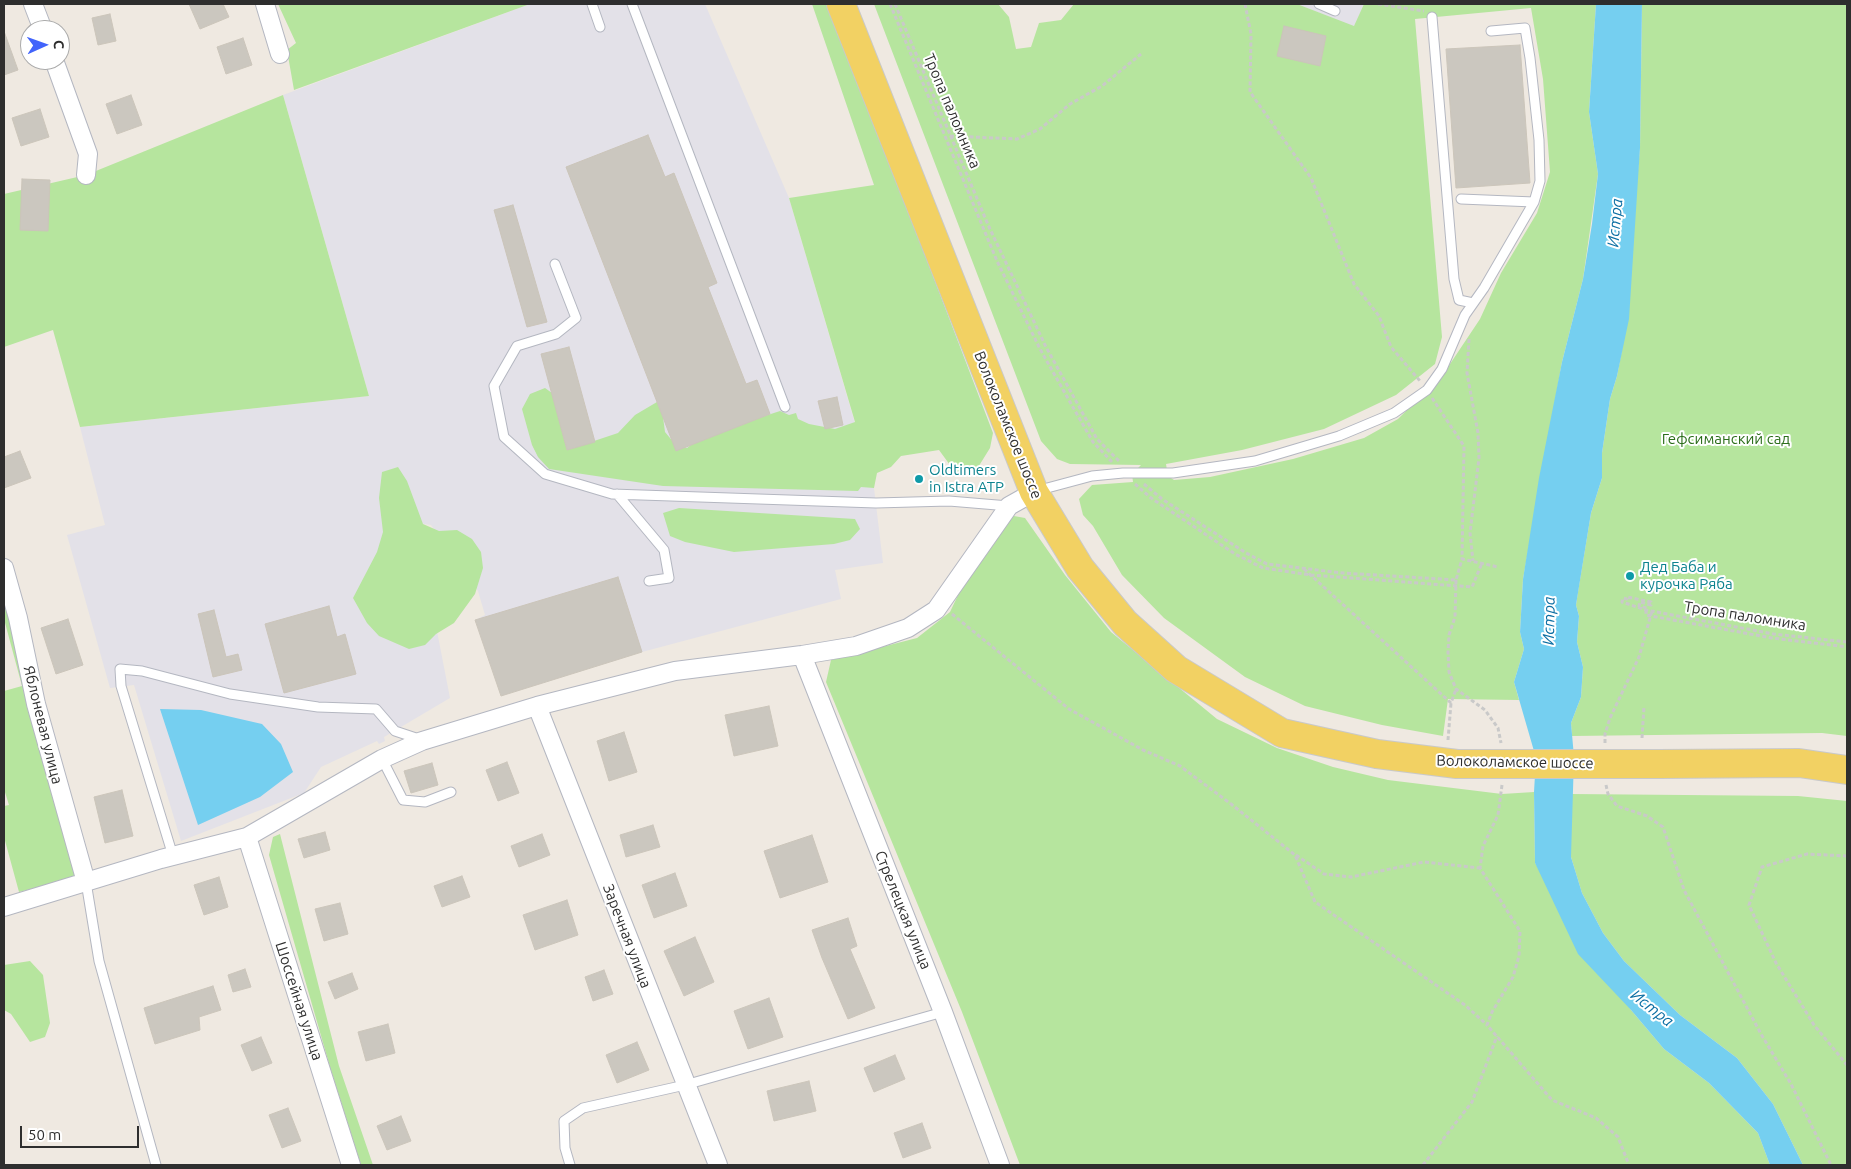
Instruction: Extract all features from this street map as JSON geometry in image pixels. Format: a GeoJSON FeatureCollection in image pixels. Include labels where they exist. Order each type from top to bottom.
{"type":"FeatureCollection","features":[{"type":"Feature","properties":{"kind":"main road","name":"Волоколамское шоссе"},"geometry":{"type":"LineString","coordinates":[[841,4],[1034,492],[1080,568],[1125,623],[1176,669],[1282,733],[1377,754],[1452,752],[1659,764],[1799,763],[1847,770]]}},
{"type":"Feature","properties":{"kind":"street"},"geometry":{"type":"LineString","coordinates":[[33,4],[39,20]]}},
{"type":"Feature","properties":{"kind":"street"},"geometry":{"type":"LineString","coordinates":[[265,4],[280,54]]}},
{"type":"Feature","properties":{"kind":"street"},"geometry":{"type":"LineString","coordinates":[[58,70],[88,154],[86,175]]}},
{"type":"Feature","properties":{"kind":"street"},"geometry":{"type":"LineString","coordinates":[[4,907],[173,856],[247,837],[382,759],[422,740],[537,706],[675,672],[802,656],[856,646],[908,628],[936,610],[1009,506],[1034,492]]}},
{"type":"Feature","properties":{"kind":"street","name":"Яблоневая улица"},"geometry":{"type":"LineString","coordinates":[[4,568],[18,618],[36,704],[86,882]]}},
{"type":"Feature","properties":{"kind":"street","name":"Стрелецкая улица"},"geometry":{"type":"LineString","coordinates":[[802,656],[943,1012],[1000,1165]]}},
{"type":"Feature","properties":{"kind":"street","name":"Заречная улица"},"geometry":{"type":"LineString","coordinates":[[537,706],[718,1165]]}},
{"type":"Feature","properties":{"kind":"street","name":"Шоссейная улица"},"geometry":{"type":"LineString","coordinates":[[247,837],[351,1165]]}},
{"type":"Feature","properties":{"kind":"lane"},"geometry":{"type":"LineString","coordinates":[[592,4],[600,27]]}},
{"type":"Feature","properties":{"kind":"lane"},"geometry":{"type":"LineString","coordinates":[[632,4],[785,407]]}},
{"type":"Feature","properties":{"kind":"lane"},"geometry":{"type":"LineString","coordinates":[[1320,4],[1335,11]]}},
{"type":"Feature","properties":{"kind":"lane"},"geometry":{"type":"LineString","coordinates":[[1432,15],[1454,279],[1459,300],[1473,303]]}},
{"type":"Feature","properties":{"kind":"lane"},"geometry":{"type":"LineString","coordinates":[[1034,492],[1092,476],[1123,473],[1173,473],[1255,461],[1348,432],[1394,413],[1427,390],[1442,369],[1465,315],[1494,272],[1534,202],[1540,181],[1539,140],[1525,28],[1491,31]]}},
{"type":"Feature","properties":{"kind":"lane"},"geometry":{"type":"LineString","coordinates":[[1461,199],[1534,202]]}},
{"type":"Feature","properties":{"kind":"lane"},"geometry":{"type":"LineString","coordinates":[[555,264],[576,318],[556,334],[517,346],[494,386],[504,437],[545,474],[617,494],[876,502],[949,501],[1009,506]]}},
{"type":"Feature","properties":{"kind":"lane"},"geometry":{"type":"LineString","coordinates":[[617,494],[664,550],[669,578],[649,581]]}},
{"type":"Feature","properties":{"kind":"lane"},"geometry":{"type":"LineString","coordinates":[[173,856],[121,686],[120,669],[142,671],[230,694],[318,707],[376,709],[395,731],[422,740]]}},
{"type":"Feature","properties":{"kind":"lane"},"geometry":{"type":"LineString","coordinates":[[382,759],[403,800],[425,802],[451,792]]}},
{"type":"Feature","properties":{"kind":"lane"},"geometry":{"type":"LineString","coordinates":[[86,882],[100,961],[156,1165]]}},
{"type":"Feature","properties":{"kind":"lane"},"geometry":{"type":"LineString","coordinates":[[570,1165],[565,1148],[564,1121],[583,1108],[685,1085],[943,1012]]}},
{"type":"Feature","properties":{"kind":"path"},"geometry":{"type":"LineString","coordinates":[[890,4],[997,261],[1040,349],[1093,442],[1123,473],[1151,498],[1235,554],[1263,568],[1311,575],[1472,587],[1482,563]]}},
{"type":"Feature","properties":{"kind":"path","name":"Тропа паломника"},"geometry":{"type":"LineString","coordinates":[[895,4],[989,227]]}},
{"type":"Feature","properties":{"kind":"path"},"geometry":{"type":"LineString","coordinates":[[1245,4],[1251,34],[1250,92],[1311,178],[1354,284],[1379,316],[1391,347],[1427,390],[1464,446],[1462,559]]}},
{"type":"Feature","properties":{"kind":"path"},"geometry":{"type":"LineString","coordinates":[[1378,4],[1432,15]]}},
{"type":"Feature","properties":{"kind":"path"},"geometry":{"type":"LineString","coordinates":[[950,136],[1017,139],[1040,129],[1070,104],[1102,86],[1141,54]]}},
{"type":"Feature","properties":{"kind":"path"},"geometry":{"type":"LineString","coordinates":[[1469,334],[1467,373],[1478,433],[1479,458],[1470,527],[1473,561],[1498,567]]}},
{"type":"Feature","properties":{"kind":"path"},"geometry":{"type":"LineString","coordinates":[[1304,568],[1451,702]]}},
{"type":"Feature","properties":{"kind":"path"},"geometry":{"type":"LineString","coordinates":[[1456,580],[1455,617],[1449,635],[1449,672],[1456,689],[1485,710],[1498,728],[1501,747]]}},
{"type":"Feature","properties":{"kind":"path","name":"Тропа паломника"},"geometry":{"type":"LineString","coordinates":[[1647,609],[1622,602],[1623,598],[1627,599],[1627,597],[1652,602],[1651,605],[1640,602],[1639,606],[1647,609],[1652,611],[1764,632],[1847,642]]}},
{"type":"Feature","properties":{"kind":"path"},"geometry":{"type":"LineString","coordinates":[[1647,609],[1646,615],[1772,638],[1847,647]]}},
{"type":"Feature","properties":{"kind":"path"},"geometry":{"type":"LineString","coordinates":[[936,610],[950,612],[1068,709],[1143,750],[1180,766],[1295,855],[1324,874],[1351,877],[1424,862],[1480,868]]}},
{"type":"Feature","properties":{"kind":"path"},"geometry":{"type":"LineString","coordinates":[[1605,748],[1605,734],[1640,658],[1652,611]]}},
{"type":"Feature","properties":{"kind":"path"},"geometry":{"type":"LineString","coordinates":[[1452,752],[1451,702],[1456,689]]}},
{"type":"Feature","properties":{"kind":"path"},"geometry":{"type":"LineString","coordinates":[[1642,738],[1644,706]]}},
{"type":"Feature","properties":{"kind":"path"},"geometry":{"type":"LineString","coordinates":[[1487,1026],[1492,1012],[1513,977],[1519,956],[1520,931],[1480,868],[1483,846],[1498,816],[1502,775]]}},
{"type":"Feature","properties":{"kind":"path"},"geometry":{"type":"LineString","coordinates":[[1604,777],[1608,794],[1617,806],[1647,816],[1663,828],[1684,890],[1761,1034],[1791,1084],[1831,1165]]}},
{"type":"Feature","properties":{"kind":"path"},"geometry":{"type":"LineString","coordinates":[[1847,856],[1807,854],[1762,867],[1749,905],[1776,963],[1814,1025],[1847,1065]]}},
{"type":"Feature","properties":{"kind":"path"},"geometry":{"type":"LineString","coordinates":[[1295,855],[1315,902],[1465,1005],[1497,1036],[1552,1100],[1596,1118],[1618,1137],[1629,1165]]}},
{"type":"Feature","properties":{"kind":"path"},"geometry":{"type":"LineString","coordinates":[[1422,1165],[1472,1102],[1497,1036]]}},
{"type":"Feature","properties":{"kind":"shaded area"},"geometry":{"type":"Polygon","coordinates":[[[530,4],[705,4],[789,198],[874,488],[883,563],[835,570],[841,599],[642,652],[501,696],[475,620],[485,615],[478,591],[431,525],[410,522],[428,585],[450,698],[384,737],[385,741],[379,744],[377,741],[321,767],[304,793],[181,841],[134,685],[110,688],[67,535],[105,525],[80,427],[369,396],[283,95],[530,4]]]}},
{"type":"Feature","properties":{"kind":"shaded area"},"geometry":{"type":"Polygon","coordinates":[[[1297,4],[1364,4],[1354,27],[1297,4]]]}},
{"type":"Feature","properties":{"kind":"green space"},"geometry":{"type":"Polygon","coordinates":[[[278,4],[530,4],[294,90],[287,50],[296,43],[278,4]]]}},
{"type":"Feature","properties":{"kind":"green space"},"geometry":{"type":"Polygon","coordinates":[[[812,4],[829,4],[993,433],[990,448],[977,469],[958,476],[939,450],[901,456],[891,467],[877,473],[874,488],[861,487],[858,491],[663,486],[549,469],[538,457],[532,445],[522,409],[530,394],[545,388],[552,393],[567,450],[618,433],[635,415],[657,402],[663,417],[665,432],[675,444],[687,448],[701,437],[780,411],[789,415],[796,413],[798,419],[809,424],[835,429],[855,422],[789,198],[874,185],[812,4]]]}},
{"type":"Feature","properties":{"kind":"green space"},"geometry":{"type":"Polygon","coordinates":[[[874,4],[998,4],[1009,17],[1016,49],[1031,47],[1039,23],[1061,20],[1074,4],[1297,4],[1354,26],[1364,4],[1596,4],[1589,112],[1598,174],[1583,279],[1562,362],[1523,579],[1520,632],[1524,649],[1514,682],[1519,700],[1448,699],[1443,736],[1382,725],[1305,706],[1245,677],[1164,618],[1122,575],[1093,526],[1083,515],[1079,499],[1092,485],[1133,482],[1132,474],[1141,465],[1070,464],[1057,459],[1041,441],[874,4]],[[1531,8],[1415,19],[1442,337],[1435,364],[1396,395],[1324,429],[1242,450],[1166,464],[1168,476],[1174,480],[1210,477],[1293,459],[1364,438],[1398,419],[1444,373],[1480,319],[1501,273],[1537,213],[1550,172],[1543,79],[1531,8]]]}},
{"type":"Feature","properties":{"kind":"green space","name":"Гефсиманский сад"},"geometry":{"type":"Polygon","coordinates":[[[1642,4],[1847,4],[1847,736],[1822,733],[1572,736],[1571,723],[1581,697],[1583,667],[1577,642],[1579,616],[1576,605],[1591,513],[1602,478],[1602,453],[1610,399],[1622,350],[1640,148],[1642,4]]]}},
{"type":"Feature","properties":{"kind":"green space"},"geometry":{"type":"Polygon","coordinates":[[[283,95],[369,396],[80,427],[53,330],[4,347],[4,194],[86,175],[283,95]]]}},
{"type":"Feature","properties":{"kind":"green space"},"geometry":{"type":"Polygon","coordinates":[[[398,467],[407,481],[423,524],[439,531],[457,530],[472,539],[481,552],[483,568],[475,594],[454,623],[436,634],[425,645],[409,649],[379,636],[367,623],[353,598],[377,552],[383,532],[379,498],[382,472],[398,467]]]}},
{"type":"Feature","properties":{"kind":"green space"},"geometry":{"type":"Polygon","coordinates":[[[679,508],[855,519],[860,529],[850,540],[834,544],[734,552],[685,542],[670,536],[663,513],[679,508]]]}},
{"type":"Feature","properties":{"kind":"green space"},"geometry":{"type":"Polygon","coordinates":[[[1003,514],[1025,518],[1065,575],[1111,632],[1217,719],[1277,748],[1333,767],[1388,780],[1502,794],[1534,792],[1535,863],[1631,1010],[1664,1049],[1709,1083],[1758,1133],[1770,1165],[1020,1165],[962,1012],[826,682],[831,660],[917,638],[950,612],[988,532],[1003,514]]]}},
{"type":"Feature","properties":{"kind":"green space"},"geometry":{"type":"Polygon","coordinates":[[[4,590],[79,877],[19,892],[4,837],[4,806],[9,805],[4,789],[4,691],[22,686],[4,619],[4,590]]]}},
{"type":"Feature","properties":{"kind":"green space"},"geometry":{"type":"Polygon","coordinates":[[[1571,794],[1798,796],[1847,801],[1847,1165],[1803,1165],[1773,1104],[1737,1058],[1680,1015],[1624,961],[1603,933],[1582,893],[1571,857],[1571,794]]]}},
{"type":"Feature","properties":{"kind":"green space"},"geometry":{"type":"Polygon","coordinates":[[[280,834],[339,1066],[373,1165],[361,1165],[330,1067],[269,855],[273,837],[280,834]]]}},
{"type":"Feature","properties":{"kind":"green space"},"geometry":{"type":"Polygon","coordinates":[[[30,961],[43,975],[50,1023],[45,1037],[30,1042],[11,1014],[4,1010],[4,965],[30,961]]]}},
{"type":"Feature","properties":{"kind":"water","name":"Истра"},"geometry":{"type":"Polygon","coordinates":[[[1596,4],[1642,4],[1640,148],[1629,319],[1610,399],[1602,453],[1602,478],[1591,513],[1576,605],[1579,616],[1577,642],[1583,667],[1581,697],[1571,723],[1574,757],[1571,857],[1582,893],[1603,933],[1624,961],[1680,1015],[1737,1058],[1773,1104],[1803,1165],[1770,1165],[1758,1133],[1709,1083],[1664,1049],[1631,1010],[1578,954],[1535,863],[1534,792],[1536,758],[1514,682],[1524,649],[1520,632],[1523,579],[1539,478],[1562,362],[1583,279],[1592,224],[1598,174],[1589,112],[1596,4]]]}},
{"type":"Feature","properties":{"kind":"water"},"geometry":{"type":"Polygon","coordinates":[[[160,709],[201,710],[262,724],[281,744],[293,772],[260,797],[198,825],[160,709]]]}},
{"type":"Feature","properties":{"kind":"building"},"geometry":{"type":"Polygon","coordinates":[[[189,4],[223,4],[229,17],[200,29],[189,4]]]}},
{"type":"Feature","properties":{"kind":"building"},"geometry":{"type":"Polygon","coordinates":[[[110,14],[116,41],[98,45],[92,18],[110,14]]]}},
{"type":"Feature","properties":{"kind":"building"},"geometry":{"type":"Polygon","coordinates":[[[1284,26],[1326,36],[1320,66],[1277,56],[1284,26]]]}},
{"type":"Feature","properties":{"kind":"building"},"geometry":{"type":"Polygon","coordinates":[[[4,35],[18,70],[4,75],[4,35]]]}},
{"type":"Feature","properties":{"kind":"building"},"geometry":{"type":"Polygon","coordinates":[[[243,38],[252,65],[226,74],[217,47],[243,38]]]}},
{"type":"Feature","properties":{"kind":"building"},"geometry":{"type":"Polygon","coordinates":[[[1520,45],[1530,183],[1456,188],[1446,49],[1520,45]]]}},
{"type":"Feature","properties":{"kind":"building"},"geometry":{"type":"Polygon","coordinates":[[[131,95],[142,125],[117,134],[106,104],[131,95]]]}},
{"type":"Feature","properties":{"kind":"building"},"geometry":{"type":"Polygon","coordinates":[[[40,109],[49,137],[21,146],[12,118],[40,109]]]}},
{"type":"Feature","properties":{"kind":"building"},"geometry":{"type":"Polygon","coordinates":[[[648,135],[665,177],[674,173],[717,283],[708,287],[746,384],[757,380],[770,414],[676,451],[566,167],[648,135]]]}},
{"type":"Feature","properties":{"kind":"building"},"geometry":{"type":"Polygon","coordinates":[[[22,179],[50,180],[48,231],[20,230],[22,179]]]}},
{"type":"Feature","properties":{"kind":"building"},"geometry":{"type":"Polygon","coordinates":[[[513,205],[547,322],[527,327],[494,210],[513,205]]]}},
{"type":"Feature","properties":{"kind":"building"},"geometry":{"type":"Polygon","coordinates":[[[569,347],[595,442],[567,450],[541,354],[569,347]]]}},
{"type":"Feature","properties":{"kind":"building"},"geometry":{"type":"Polygon","coordinates":[[[837,397],[843,425],[825,429],[818,401],[837,397]]]}},
{"type":"Feature","properties":{"kind":"building"},"geometry":{"type":"Polygon","coordinates":[[[20,451],[31,478],[4,488],[4,457],[20,451]]]}},
{"type":"Feature","properties":{"kind":"building"},"geometry":{"type":"Polygon","coordinates":[[[618,577],[642,652],[501,696],[475,620],[618,577]]]}},
{"type":"Feature","properties":{"kind":"building"},"geometry":{"type":"Polygon","coordinates":[[[329,606],[337,637],[345,634],[356,674],[284,693],[265,624],[329,606]]]}},
{"type":"Feature","properties":{"kind":"building"},"geometry":{"type":"Polygon","coordinates":[[[214,610],[226,657],[238,654],[242,670],[213,677],[198,614],[214,610]]]}},
{"type":"Feature","properties":{"kind":"building"},"geometry":{"type":"Polygon","coordinates":[[[68,619],[83,665],[56,674],[41,628],[68,619]]]}},
{"type":"Feature","properties":{"kind":"building"},"geometry":{"type":"Polygon","coordinates":[[[769,706],[778,746],[734,756],[725,715],[769,706]]]}},
{"type":"Feature","properties":{"kind":"building"},"geometry":{"type":"Polygon","coordinates":[[[624,732],[637,772],[609,781],[597,741],[624,732]]]}},
{"type":"Feature","properties":{"kind":"building"},"geometry":{"type":"Polygon","coordinates":[[[507,762],[519,793],[498,801],[486,770],[507,762]]]}},
{"type":"Feature","properties":{"kind":"building"},"geometry":{"type":"Polygon","coordinates":[[[432,763],[438,785],[411,793],[404,771],[432,763]]]}},
{"type":"Feature","properties":{"kind":"building"},"geometry":{"type":"Polygon","coordinates":[[[122,790],[133,836],[105,843],[94,797],[122,790]]]}},
{"type":"Feature","properties":{"kind":"building"},"geometry":{"type":"Polygon","coordinates":[[[653,825],[660,847],[626,857],[620,835],[653,825]]]}},
{"type":"Feature","properties":{"kind":"building"},"geometry":{"type":"Polygon","coordinates":[[[325,832],[330,850],[304,858],[298,839],[325,832]]]}},
{"type":"Feature","properties":{"kind":"building"},"geometry":{"type":"Polygon","coordinates":[[[542,834],[550,855],[519,867],[511,846],[542,834]]]}},
{"type":"Feature","properties":{"kind":"building"},"geometry":{"type":"Polygon","coordinates":[[[812,835],[828,882],[780,898],[764,851],[812,835]]]}},
{"type":"Feature","properties":{"kind":"building"},"geometry":{"type":"Polygon","coordinates":[[[675,873],[687,906],[654,918],[642,885],[675,873]]]}},
{"type":"Feature","properties":{"kind":"building"},"geometry":{"type":"Polygon","coordinates":[[[462,876],[470,897],[442,907],[434,886],[462,876]]]}},
{"type":"Feature","properties":{"kind":"building"},"geometry":{"type":"Polygon","coordinates":[[[219,877],[228,907],[204,915],[194,885],[219,877]]]}},
{"type":"Feature","properties":{"kind":"building"},"geometry":{"type":"Polygon","coordinates":[[[567,900],[578,935],[535,950],[523,915],[567,900]]]}},
{"type":"Feature","properties":{"kind":"building"},"geometry":{"type":"Polygon","coordinates":[[[340,903],[348,934],[324,941],[315,909],[340,903]]]}},
{"type":"Feature","properties":{"kind":"building"},"geometry":{"type":"Polygon","coordinates":[[[848,918],[857,946],[850,949],[875,1008],[848,1019],[812,930],[848,918]]]}},
{"type":"Feature","properties":{"kind":"building"},"geometry":{"type":"Polygon","coordinates":[[[695,937],[714,982],[684,996],[664,951],[695,937]]]}},
{"type":"Feature","properties":{"kind":"building"},"geometry":{"type":"Polygon","coordinates":[[[245,969],[251,987],[233,992],[228,975],[245,969]]]}},
{"type":"Feature","properties":{"kind":"building"},"geometry":{"type":"Polygon","coordinates":[[[604,970],[613,994],[593,1001],[585,977],[604,970]]]}},
{"type":"Feature","properties":{"kind":"building"},"geometry":{"type":"Polygon","coordinates":[[[352,973],[358,989],[335,999],[328,982],[352,973]]]}},
{"type":"Feature","properties":{"kind":"building"},"geometry":{"type":"Polygon","coordinates":[[[213,986],[221,1010],[199,1017],[200,1030],[155,1044],[144,1008],[213,986]]]}},
{"type":"Feature","properties":{"kind":"building"},"geometry":{"type":"Polygon","coordinates":[[[769,998],[783,1037],[748,1049],[734,1011],[769,998]]]}},
{"type":"Feature","properties":{"kind":"building"},"geometry":{"type":"Polygon","coordinates":[[[388,1024],[395,1053],[366,1061],[358,1032],[388,1024]]]}},
{"type":"Feature","properties":{"kind":"building"},"geometry":{"type":"Polygon","coordinates":[[[261,1037],[272,1063],[252,1071],[241,1045],[261,1037]]]}},
{"type":"Feature","properties":{"kind":"building"},"geometry":{"type":"Polygon","coordinates":[[[637,1042],[649,1070],[617,1083],[606,1055],[637,1042]]]}},
{"type":"Feature","properties":{"kind":"building"},"geometry":{"type":"Polygon","coordinates":[[[895,1055],[905,1079],[874,1092],[864,1068],[895,1055]]]}},
{"type":"Feature","properties":{"kind":"building"},"geometry":{"type":"Polygon","coordinates":[[[809,1081],[816,1111],[774,1121],[767,1091],[809,1081]]]}},
{"type":"Feature","properties":{"kind":"building"},"geometry":{"type":"Polygon","coordinates":[[[288,1108],[301,1141],[282,1148],[269,1115],[288,1108]]]}},
{"type":"Feature","properties":{"kind":"building"},"geometry":{"type":"Polygon","coordinates":[[[401,1116],[411,1141],[387,1150],[377,1126],[401,1116]]]}},
{"type":"Feature","properties":{"kind":"building"},"geometry":{"type":"Polygon","coordinates":[[[922,1123],[931,1148],[903,1158],[894,1133],[922,1123]]]}},
{"type":"Feature","properties":{"kind":"place","name":"Oldtimers in Istra ATP"},"geometry":{"type":"Point","coordinates":[919,479]}},
{"type":"Feature","properties":{"kind":"place","name":"Дед Баба и курочка Ряба"},"geometry":{"type":"Point","coordinates":[1630,576]}}]}
